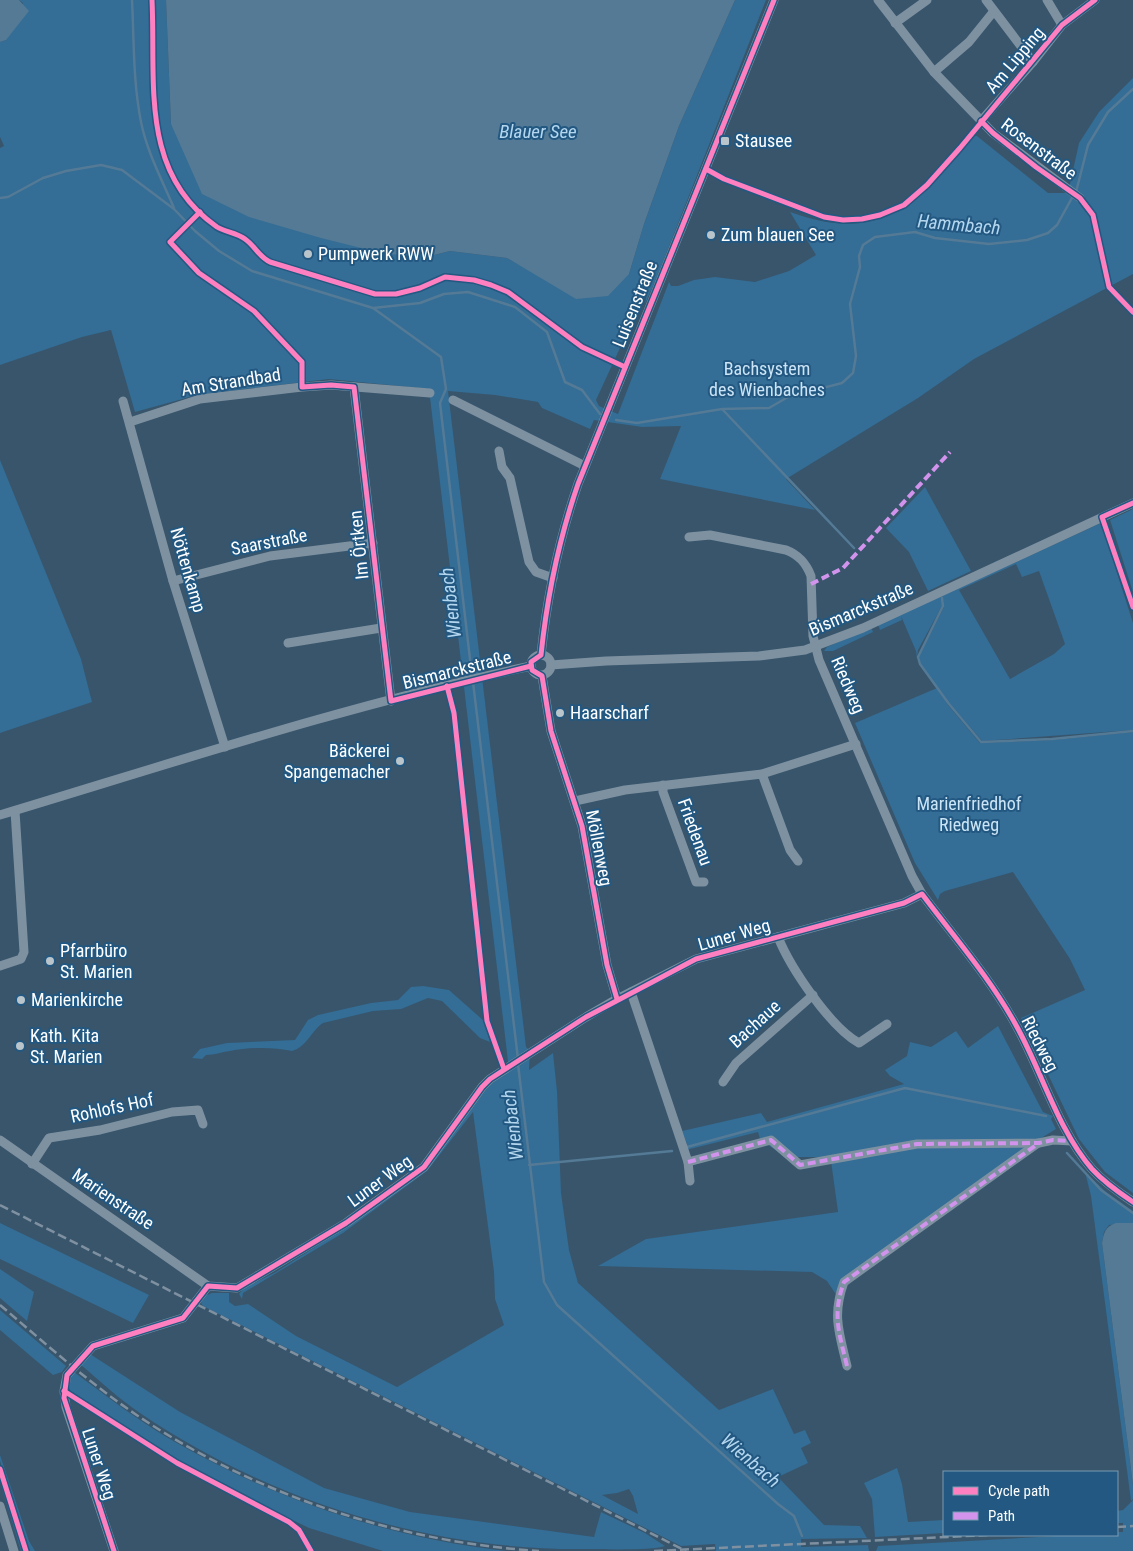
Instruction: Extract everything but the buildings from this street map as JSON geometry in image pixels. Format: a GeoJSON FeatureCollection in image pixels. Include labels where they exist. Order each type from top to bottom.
{"type":"FeatureCollection","features":[{"type":"Feature","properties":{"kind":"street","name":"Luisenstraße"},"geometry":{"type":"LineString","coordinates":[[541,655],[553,578],[568,514],[585,466],[774,0]]}},
{"type":"Feature","properties":{"kind":"street","name":"Rosenstraße"},"geometry":{"type":"LineString","coordinates":[[878,0],[934,72],[981,121],[1007,144],[1080,198]]}},
{"type":"Feature","properties":{"kind":"street"},"geometry":{"type":"LineString","coordinates":[[895,23],[927,0]]}},
{"type":"Feature","properties":{"kind":"street"},"geometry":{"type":"LineString","coordinates":[[986,0],[1033,62]]}},
{"type":"Feature","properties":{"kind":"street"},"geometry":{"type":"LineString","coordinates":[[1047,0],[1062,25]]}},
{"type":"Feature","properties":{"kind":"street","name":"Am Lipping"},"geometry":{"type":"LineString","coordinates":[[981,121],[1033,62],[1062,25],[1095,0]]}},
{"type":"Feature","properties":{"kind":"street"},"geometry":{"type":"LineString","coordinates":[[934,72],[969,42],[994,11]]}},
{"type":"Feature","properties":{"kind":"street","name":"Am Strandbad"},"geometry":{"type":"LineString","coordinates":[[130,422],[200,399],[302,387],[354,386],[430,394]]}},
{"type":"Feature","properties":{"kind":"street","name":"Im Örtken"},"geometry":{"type":"LineString","coordinates":[[354,386],[391,701]]}},
{"type":"Feature","properties":{"kind":"street"},"geometry":{"type":"LineString","coordinates":[[453,400],[585,466]]}},
{"type":"Feature","properties":{"kind":"street","name":"Nöttenkamp"},"geometry":{"type":"LineString","coordinates":[[124,401],[173,581],[224,747]]}},
{"type":"Feature","properties":{"kind":"street"},"geometry":{"type":"LineString","coordinates":[[499,451],[502,467],[510,478],[529,562],[536,572],[553,578]]}},
{"type":"Feature","properties":{"kind":"street","name":"Bismarckstraße"},"geometry":{"type":"LineString","coordinates":[[551,665],[606,661],[759,656],[784,654],[816,647],[899,612],[1133,503]]}},
{"type":"Feature","properties":{"kind":"street","name":"Riedweg"},"geometry":{"type":"LineString","coordinates":[[689,537],[710,535],[786,550],[797,555],[808,568],[811,576],[816,647],[912,876],[922,894],[998,994],[1018,1029],[1072,1141],[1091,1168],[1110,1186],[1133,1202]]}},
{"type":"Feature","properties":{"kind":"street","name":"Saarstraße"},"geometry":{"type":"LineString","coordinates":[[173,581],[270,556],[372,543]]}},
{"type":"Feature","properties":{"kind":"street"},"geometry":{"type":"LineString","coordinates":[[288,643],[381,628]]}},
{"type":"Feature","properties":{"kind":"street"},"geometry":{"type":"LineString","coordinates":[[541,655],[548,658],[551,665],[549,672],[542,676],[534,673],[531,666],[534,658],[541,655]]}},
{"type":"Feature","properties":{"kind":"street","name":"Bismarckstraße"},"geometry":{"type":"LineString","coordinates":[[0,815],[224,747],[482,676],[531,666]]}},
{"type":"Feature","properties":{"kind":"street","name":"Möllenweg"},"geometry":{"type":"LineString","coordinates":[[542,676],[551,731],[575,801],[608,965],[617,999]]}},
{"type":"Feature","properties":{"kind":"street","name":"Friedenau"},"geometry":{"type":"LineString","coordinates":[[575,801],[613,792],[762,774],[856,744]]}},
{"type":"Feature","properties":{"kind":"street"},"geometry":{"type":"LineString","coordinates":[[762,774],[790,850],[798,861]]}},
{"type":"Feature","properties":{"kind":"street","name":"Friedenau"},"geometry":{"type":"LineString","coordinates":[[663,785],[663,792],[696,882],[704,882]]}},
{"type":"Feature","properties":{"kind":"street"},"geometry":{"type":"LineString","coordinates":[[0,966],[21,959],[24,952],[15,810]]}},
{"type":"Feature","properties":{"kind":"street","name":"Luner Weg"},"geometry":{"type":"LineString","coordinates":[[114,1551],[66,1407],[64,1391],[67,1375],[93,1346],[183,1318],[208,1286],[237,1288],[346,1223],[424,1167],[482,1087],[528,1054],[617,999],[696,959],[904,902],[922,894]]}},
{"type":"Feature","properties":{"kind":"street"},"geometry":{"type":"LineString","coordinates":[[778,937],[827,1016],[846,1036],[859,1043],[888,1024]]}},
{"type":"Feature","properties":{"kind":"street"},"geometry":{"type":"LineString","coordinates":[[631,992],[688,1162],[690,1181]]}},
{"type":"Feature","properties":{"kind":"street","name":"Bachaue"},"geometry":{"type":"LineString","coordinates":[[722,1082],[736,1062],[813,995]]}},
{"type":"Feature","properties":{"kind":"street","name":"Rohlofs Hof"},"geometry":{"type":"LineString","coordinates":[[32,1164],[49,1138],[100,1130],[172,1112],[198,1110],[204,1124]]}},
{"type":"Feature","properties":{"kind":"street"},"geometry":{"type":"LineString","coordinates":[[1052,1140],[1066,1128]]}},
{"type":"Feature","properties":{"kind":"street","name":"Marienstraße"},"geometry":{"type":"LineString","coordinates":[[0,1140],[208,1286]]}},
{"type":"Feature","properties":{"kind":"street"},"geometry":{"type":"LineString","coordinates":[[688,1162],[771,1140],[800,1165],[917,1144],[1072,1141]]}},
{"type":"Feature","properties":{"kind":"street"},"geometry":{"type":"LineString","coordinates":[[847,1366],[837,1322],[837,1301],[844,1282],[1039,1143]]}},
{"type":"Feature","properties":{"kind":"street"},"geometry":{"type":"LineString","coordinates":[[0,1506],[14,1551]]}},
{"type":"Feature","properties":{"kind":"green space","name":"Bachsystem des Wienbaches"},"geometry":{"type":"Polygon","coordinates":[[[19,0],[166,0],[171,124],[430,256],[450,251],[507,258],[536,274],[629,274],[644,224],[679,126],[735,0],[766,0],[657,277],[645,304],[648,287],[596,400],[599,406],[618,414],[669,282],[671,286],[678,286],[694,280],[715,277],[755,282],[789,271],[816,255],[790,212],[823,221],[850,224],[874,220],[895,211],[913,198],[932,180],[970,135],[977,136],[1048,193],[1068,193],[1079,143],[1099,112],[1133,78],[1133,274],[974,359],[918,398],[786,479],[815,510],[660,479],[681,426],[642,427],[594,420],[590,429],[542,408],[538,402],[495,395],[448,391],[526,1047],[530,1051],[529,1070],[553,1053],[557,1091],[561,1193],[569,1250],[578,1283],[719,1410],[773,1389],[794,1434],[805,1430],[811,1443],[801,1448],[808,1463],[778,1477],[824,1525],[860,1526],[867,1538],[801,1539],[801,1547],[868,1545],[869,1551],[716,1551],[715,1544],[681,1546],[203,1306],[201,1303],[204,1296],[212,1293],[229,1293],[229,1302],[235,1306],[248,1304],[296,1336],[397,1387],[504,1325],[495,1299],[494,1272],[473,1112],[427,1171],[343,1233],[243,1293],[242,1299],[239,1294],[244,1288],[276,1272],[326,1240],[424,1172],[489,1085],[509,1070],[429,389],[329,379],[197,395],[135,412],[111,330],[82,337],[0,365],[0,148],[4,146],[0,137],[0,42],[6,40],[23,3],[19,0]],[[629,1489],[602,1495],[638,1514],[629,1489]]]}},
{"type":"Feature","properties":{"kind":"green space"},"geometry":{"type":"Polygon","coordinates":[[[0,460],[81,659],[92,702],[0,733],[0,460]]]}},
{"type":"Feature","properties":{"kind":"green space"},"geometry":{"type":"Polygon","coordinates":[[[925,487],[971,571],[928,591],[909,552],[886,528],[925,487]]]}},
{"type":"Feature","properties":{"kind":"green space"},"geometry":{"type":"Polygon","coordinates":[[[1133,509],[1133,592],[1110,520],[1133,509]]]}},
{"type":"Feature","properties":{"kind":"green space"},"geometry":{"type":"Polygon","coordinates":[[[1101,523],[1133,623],[1133,730],[982,741],[949,703],[921,664],[919,657],[944,607],[943,598],[942,606],[918,650],[917,658],[916,651],[901,616],[902,620],[880,630],[878,625],[1101,523]],[[1016,564],[959,590],[1010,679],[1054,654],[1065,644],[1039,571],[1022,577],[1016,564]]]}},
{"type":"Feature","properties":{"kind":"green space"},"geometry":{"type":"Polygon","coordinates":[[[871,627],[873,632],[833,651],[824,651],[827,647],[871,627]]]}},
{"type":"Feature","properties":{"kind":"green space","name":"Marienfriedhof Riedweg"},"geometry":{"type":"Polygon","coordinates":[[[937,688],[948,705],[980,743],[1052,740],[1133,732],[1133,1193],[1105,1172],[1079,1139],[1021,1018],[1085,990],[1070,959],[1013,872],[945,891],[940,894],[938,900],[915,863],[855,723],[937,688]]]}},
{"type":"Feature","properties":{"kind":"green space"},"geometry":{"type":"Polygon","coordinates":[[[423,986],[449,990],[484,1021],[490,1042],[480,1038],[442,1001],[428,998],[401,1009],[373,1011],[323,1023],[301,1046],[292,1051],[253,1048],[206,1055],[202,1059],[192,1058],[200,1049],[227,1043],[295,1040],[308,1020],[318,1015],[371,1003],[398,1000],[411,987],[423,986]]]}},
{"type":"Feature","properties":{"kind":"green space"},"geometry":{"type":"Polygon","coordinates":[[[998,1026],[1043,1112],[1053,1116],[1051,1119],[1056,1129],[1038,1140],[917,1142],[824,1157],[785,1157],[760,1139],[758,1132],[682,1151],[687,1144],[682,1131],[761,1113],[767,1122],[904,1084],[890,1076],[885,1070],[907,1056],[910,1042],[931,1047],[956,1031],[968,1048],[998,1026]]]}},
{"type":"Feature","properties":{"kind":"green space"},"geometry":{"type":"Polygon","coordinates":[[[1029,1146],[842,1280],[837,1296],[827,1281],[812,1272],[598,1266],[646,1239],[838,1212],[831,1161],[917,1147],[1029,1146]]]}},
{"type":"Feature","properties":{"kind":"green space"},"geometry":{"type":"Polygon","coordinates":[[[1085,1172],[1106,1192],[1133,1211],[1133,1223],[1109,1225],[1104,1232],[1102,1243],[1133,1485],[1133,1499],[1131,1501],[1091,1196],[1085,1172]]]}},
{"type":"Feature","properties":{"kind":"green space"},"geometry":{"type":"Polygon","coordinates":[[[0,1223],[149,1295],[133,1323],[0,1259],[0,1223]]]}},
{"type":"Feature","properties":{"kind":"green space"},"geometry":{"type":"Polygon","coordinates":[[[0,1269],[34,1292],[27,1321],[0,1298],[0,1269]]]}},
{"type":"Feature","properties":{"kind":"green space"},"geometry":{"type":"Polygon","coordinates":[[[0,1310],[66,1366],[62,1372],[53,1375],[0,1330],[0,1310]]]}},
{"type":"Feature","properties":{"kind":"green space"},"geometry":{"type":"Polygon","coordinates":[[[90,1354],[180,1412],[324,1488],[410,1512],[594,1537],[601,1512],[645,1533],[665,1546],[649,1549],[524,1547],[466,1540],[408,1529],[351,1514],[295,1495],[241,1471],[189,1444],[132,1408],[81,1365],[90,1354]]]}},
{"type":"Feature","properties":{"kind":"green space"},"geometry":{"type":"Polygon","coordinates":[[[74,1372],[138,1418],[177,1443],[255,1483],[336,1514],[378,1526],[420,1537],[506,1551],[383,1551],[309,1528],[177,1463],[71,1392],[69,1388],[71,1375],[74,1372]]]}},
{"type":"Feature","properties":{"kind":"green space"},"geometry":{"type":"Polygon","coordinates":[[[0,1455],[29,1541],[35,1551],[28,1551],[0,1461],[0,1455]]]}},
{"type":"Feature","properties":{"kind":"green space"},"geometry":{"type":"Polygon","coordinates":[[[897,1468],[902,1484],[908,1522],[943,1520],[943,1533],[875,1537],[872,1499],[864,1483],[897,1468]]]}},
{"type":"Feature","properties":{"kind":"green space"},"geometry":{"type":"Polygon","coordinates":[[[0,1474],[23,1551],[21,1551],[0,1482],[0,1474]]]}},
{"type":"Feature","properties":{"kind":"green space"},"geometry":{"type":"Polygon","coordinates":[[[1133,1500],[1133,1551],[876,1551],[878,1546],[1056,1536],[1118,1536],[1118,1532],[1123,1532],[1123,1523],[1118,1523],[1118,1511],[1123,1510],[1133,1500]]]}},
{"type":"Feature","properties":{"kind":"water"},"geometry":{"type":"Polygon","coordinates":[[[0,0],[19,0],[29,11],[6,40],[0,42],[0,0]]]}},
{"type":"Feature","properties":{"kind":"water","name":"Blauer See"},"geometry":{"type":"Polygon","coordinates":[[[166,0],[735,0],[679,126],[644,224],[629,274],[608,296],[576,299],[507,258],[450,251],[430,256],[385,254],[249,217],[202,194],[171,124],[166,0]]]}},
{"type":"Feature","properties":{"kind":"water"},"geometry":{"type":"Polygon","coordinates":[[[1116,1223],[1133,1223],[1133,1485],[1102,1243],[1106,1230],[1109,1226],[1116,1223]]]}},
{"type":"Feature","properties":{"kind":"waterway"},"geometry":{"type":"LineString","coordinates":[[132,0],[135,76],[141,122],[151,155],[174,208]]}},
{"type":"Feature","properties":{"kind":"waterway","name":"Hammbach"},"geometry":{"type":"LineString","coordinates":[[1076,192],[1088,145],[1108,112],[1133,89]]}},
{"type":"Feature","properties":{"kind":"waterway","name":"Hammbach"},"geometry":{"type":"LineString","coordinates":[[0,198],[8,197],[43,178],[66,171],[101,165],[122,170],[174,209],[195,231],[219,251],[252,271],[373,308],[420,303],[444,294],[468,292],[515,307],[547,332],[565,382],[582,390],[600,414]]}},
{"type":"Feature","properties":{"kind":"waterway","name":"Hammbach"},"geometry":{"type":"LineString","coordinates":[[616,420],[637,423],[722,409],[769,408],[788,397],[842,383],[853,373],[856,356],[850,304],[860,267],[859,256],[863,245],[875,237],[915,232],[935,238],[989,244],[1027,240],[1048,233],[1057,225],[1073,196]]}},
{"type":"Feature","properties":{"kind":"waterway","name":"Wienbach"},"geometry":{"type":"LineString","coordinates":[[373,308],[441,357],[446,389],[440,403],[472,676]]}},
{"type":"Feature","properties":{"kind":"waterway"},"geometry":{"type":"LineString","coordinates":[[723,410],[854,548]]}},
{"type":"Feature","properties":{"kind":"waterway"},"geometry":{"type":"LineString","coordinates":[[942,598],[943,606],[918,657],[920,664],[949,704],[981,742],[1052,739],[1133,731]]}},
{"type":"Feature","properties":{"kind":"waterway","name":"Wienbach"},"geometry":{"type":"LineString","coordinates":[[473,682],[518,1059]]}},
{"type":"Feature","properties":{"kind":"waterway","name":"Wienbach"},"geometry":{"type":"LineString","coordinates":[[518,1064],[544,1282],[557,1305],[778,1504],[794,1516],[802,1536]]}},
{"type":"Feature","properties":{"kind":"waterway"},"geometry":{"type":"LineString","coordinates":[[687,1147],[905,1088],[1046,1116]]}},
{"type":"Feature","properties":{"kind":"waterway"},"geometry":{"type":"LineString","coordinates":[[529,1165],[672,1151]]}},
{"type":"Feature","properties":{"kind":"waterway"},"geometry":{"type":"LineString","coordinates":[[1067,1153],[1101,1190],[1133,1213]]}},
{"type":"Feature","properties":{"kind":"railway"},"geometry":{"type":"LineString","coordinates":[[0,1205],[686,1551]]}},
{"type":"Feature","properties":{"kind":"railway"},"geometry":{"type":"LineString","coordinates":[[0,1305],[102,1390],[138,1416],[183,1444],[230,1469],[279,1491],[330,1510],[381,1525],[433,1537],[486,1546],[539,1551]]}},
{"type":"Feature","properties":{"kind":"railway"},"geometry":{"type":"LineString","coordinates":[[1118,1527],[1133,1526]]}},
{"type":"Feature","properties":{"kind":"railway"},"geometry":{"type":"LineString","coordinates":[[654,1551],[968,1536]]}},
{"type":"Feature","properties":{"kind":"marked path"},"geometry":{"type":"LineString","coordinates":[[811,584],[843,568],[950,452]]}},
{"type":"Feature","properties":{"kind":"marked path"},"geometry":{"type":"LineString","coordinates":[[688,1162],[771,1140],[800,1165],[917,1144],[1072,1141]]}},
{"type":"Feature","properties":{"kind":"marked path"},"geometry":{"type":"LineString","coordinates":[[847,1366],[838,1324],[838,1304],[844,1282],[1039,1143]]}},
{"type":"Feature","properties":{"kind":"cycle path"},"geometry":{"type":"LineString","coordinates":[[152,0],[154,94],[157,124],[163,153],[174,180],[192,205],[217,227],[245,239],[270,262],[375,294],[396,294],[420,288],[445,277],[474,280],[491,285],[508,292],[582,347],[625,367]]}},
{"type":"Feature","properties":{"kind":"cycle path"},"geometry":{"type":"LineString","coordinates":[[617,999],[607,965],[582,826],[551,731],[542,676],[532,670],[531,662],[541,655],[555,568],[578,484],[774,0]]}},
{"type":"Feature","properties":{"kind":"cycle path"},"geometry":{"type":"LineString","coordinates":[[706,169],[724,179],[824,217],[843,220],[862,219],[880,215],[904,205],[927,185],[960,148],[1062,25],[1095,0]]}},
{"type":"Feature","properties":{"kind":"cycle path"},"geometry":{"type":"LineString","coordinates":[[981,121],[993,133],[1036,167],[1080,198],[1093,215],[1109,287],[1133,312]]}},
{"type":"Feature","properties":{"kind":"cycle path"},"geometry":{"type":"LineString","coordinates":[[200,212],[170,242],[199,273],[254,311],[302,362],[302,387],[331,385],[354,387],[391,701],[531,666]]}},
{"type":"Feature","properties":{"kind":"cycle path"},"geometry":{"type":"LineString","coordinates":[[1133,503],[1102,517],[1133,607]]}},
{"type":"Feature","properties":{"kind":"cycle path"},"geometry":{"type":"LineString","coordinates":[[447,686],[454,713],[487,1021],[504,1069]]}},
{"type":"Feature","properties":{"kind":"cycle path"},"geometry":{"type":"LineString","coordinates":[[114,1551],[64,1398],[67,1375],[93,1346],[183,1318],[208,1286],[237,1288],[346,1223],[424,1167],[482,1087],[490,1079],[586,1017],[696,959],[904,903],[922,894],[984,975],[1007,1009],[1026,1044],[1069,1137],[1080,1154],[1101,1178],[1133,1202]]}},
{"type":"Feature","properties":{"kind":"cycle path"},"geometry":{"type":"LineString","coordinates":[[64,1391],[177,1463],[289,1522],[299,1530],[311,1551]]}},
{"type":"Feature","properties":{"kind":"cycle path"},"geometry":{"type":"LineString","coordinates":[[0,1469],[26,1551]]}},
{"type":"Feature","properties":{"kind":"place","name":"Stausee"},"geometry":{"type":"Point","coordinates":[725,141]}},
{"type":"Feature","properties":{"kind":"place","name":"Zum blauen See"},"geometry":{"type":"Point","coordinates":[711,235]}},
{"type":"Feature","properties":{"kind":"place","name":"Pumpwerk RWW"},"geometry":{"type":"Point","coordinates":[308,254]}},
{"type":"Feature","properties":{"kind":"place","name":"Haarscharf"},"geometry":{"type":"Point","coordinates":[560,713]}},
{"type":"Feature","properties":{"kind":"place","name":"Bäckerei Spangemacher"},"geometry":{"type":"Point","coordinates":[400,761]}},
{"type":"Feature","properties":{"kind":"place","name":"Pfarrbüro St. Marien"},"geometry":{"type":"Point","coordinates":[50,961]}},
{"type":"Feature","properties":{"kind":"place","name":"Marienkirche"},"geometry":{"type":"Point","coordinates":[21,1000]}},
{"type":"Feature","properties":{"kind":"place","name":"Kath. Kita St. Marien"},"geometry":{"type":"Point","coordinates":[20,1046]}}]}
